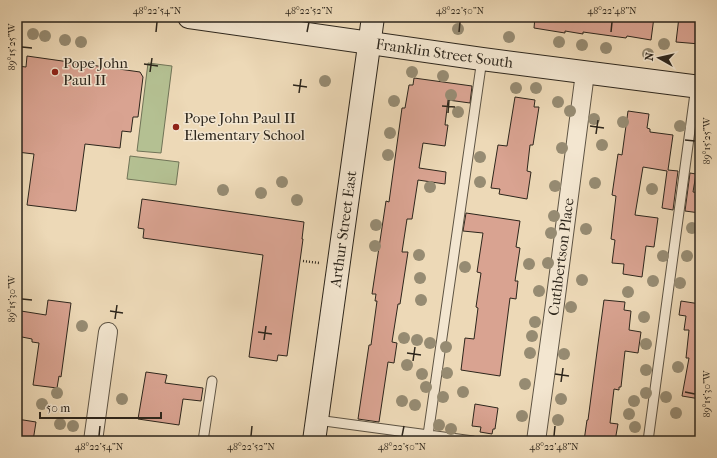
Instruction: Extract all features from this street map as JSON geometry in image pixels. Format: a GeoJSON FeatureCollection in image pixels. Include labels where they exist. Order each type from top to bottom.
{"type":"FeatureCollection","features":[{"type":"Feature","properties":{"kind":"street","name":"Franklin Street South"},"geometry":{"type":"LineString","coordinates":[[189,17],[585,73],[698,86]]}},
{"type":"Feature","properties":{"kind":"street","name":"Arthur Street East"},"geometry":{"type":"LineString","coordinates":[[316,431],[373,17]]}},
{"type":"Feature","properties":{"kind":"street","name":"Cuthbertson Place"},"geometry":{"type":"LineString","coordinates":[[536,441],[585,73]]}},
{"type":"Feature","properties":{"kind":"street"},"geometry":{"type":"LineString","coordinates":[[93,441],[108,332]]}},
{"type":"Feature","properties":{"kind":"lane"},"geometry":{"type":"LineString","coordinates":[[428,435],[482,59]]}},
{"type":"Feature","properties":{"kind":"lane"},"geometry":{"type":"LineString","coordinates":[[648,441],[698,86]]}},
{"type":"Feature","properties":{"kind":"lane"},"geometry":{"type":"LineString","coordinates":[[203,441],[212,381]]}},
{"type":"Feature","properties":{"kind":"lane"},"geometry":{"type":"LineString","coordinates":[[316,431],[428,435],[473,441]]}},
{"type":"Feature","properties":{"kind":"path"},"geometry":{"type":"LineString","coordinates":[[303,261],[319,263]]}},
{"type":"Feature","properties":{"kind":"green space"},"geometry":{"type":"Polygon","coordinates":[[[148,63],[172,66],[161,153],[137,151],[148,63]]]}},
{"type":"Feature","properties":{"kind":"green space"},"geometry":{"type":"Polygon","coordinates":[[[130,156],[179,162],[176,185],[127,179],[130,156]]]}},
{"type":"Feature","properties":{"kind":"building"},"geometry":{"type":"Polygon","coordinates":[[[535,17],[654,17],[651,40],[583,32],[583,34],[565,31],[565,33],[534,28],[535,17]]]}},
{"type":"Feature","properties":{"kind":"building"},"geometry":{"type":"Polygon","coordinates":[[[679,17],[700,17],[700,44],[676,42],[679,17]]]}},
{"type":"Feature","properties":{"kind":"building"},"geometry":{"type":"Polygon","coordinates":[[[27,56],[140,72],[143,77],[138,117],[133,117],[131,132],[122,131],[120,148],[85,144],[76,211],[27,205],[34,154],[17,152],[17,66],[26,67],[27,56]]]}},
{"type":"Feature","properties":{"kind":"building"},"geometry":{"type":"Polygon","coordinates":[[[414,78],[472,86],[470,103],[448,100],[445,125],[448,125],[445,146],[423,143],[419,168],[446,172],[445,184],[418,180],[412,219],[407,219],[402,252],[408,252],[400,304],[398,304],[392,342],[397,343],[394,363],[388,362],[379,422],[358,419],[377,301],[375,301],[376,294],[372,294],[386,201],[389,202],[402,108],[405,108],[409,85],[413,85],[414,78]]]}},
{"type":"Feature","properties":{"kind":"building"},"geometry":{"type":"Polygon","coordinates":[[[515,97],[535,100],[534,107],[539,107],[533,145],[530,145],[527,171],[531,172],[527,199],[499,194],[500,189],[491,188],[498,145],[507,146],[515,97]]]}},
{"type":"Feature","properties":{"kind":"building"},"geometry":{"type":"Polygon","coordinates":[[[628,111],[649,114],[647,128],[650,129],[650,132],[673,135],[668,170],[678,171],[673,210],[662,208],[667,171],[643,167],[635,215],[658,218],[654,247],[646,246],[642,277],[623,274],[624,264],[612,263],[615,240],[611,239],[616,196],[612,195],[618,154],[622,155],[628,111]]]}},
{"type":"Feature","properties":{"kind":"building"},"geometry":{"type":"Polygon","coordinates":[[[690,173],[696,174],[693,192],[700,193],[700,213],[685,211],[690,173]]]}},
{"type":"Feature","properties":{"kind":"building"},"geometry":{"type":"Polygon","coordinates":[[[142,199],[304,222],[287,356],[278,355],[277,361],[249,357],[263,255],[143,238],[144,229],[138,228],[142,199]]]}},
{"type":"Feature","properties":{"kind":"building"},"geometry":{"type":"Polygon","coordinates":[[[466,213],[520,221],[516,247],[520,248],[515,281],[518,281],[516,299],[510,298],[500,376],[461,370],[465,338],[474,339],[478,308],[476,307],[481,273],[477,272],[483,233],[463,231],[466,213]]]}},
{"type":"Feature","properties":{"kind":"building"},"geometry":{"type":"Polygon","coordinates":[[[48,300],[71,303],[61,377],[59,376],[57,388],[33,385],[39,343],[32,342],[32,339],[17,336],[17,324],[19,324],[21,311],[46,315],[48,300]]]}},
{"type":"Feature","properties":{"kind":"building"},"geometry":{"type":"Polygon","coordinates":[[[604,300],[625,302],[624,310],[631,311],[629,330],[641,332],[638,353],[625,351],[621,387],[619,387],[619,390],[614,389],[610,423],[618,424],[615,441],[584,441],[588,420],[604,300]]]}},
{"type":"Feature","properties":{"kind":"building"},"geometry":{"type":"Polygon","coordinates":[[[681,301],[700,304],[700,399],[682,396],[689,358],[686,358],[689,330],[684,330],[686,316],[679,315],[681,301]]]}},
{"type":"Feature","properties":{"kind":"building"},"geometry":{"type":"Polygon","coordinates":[[[146,372],[167,375],[165,383],[203,388],[201,401],[183,399],[179,425],[138,419],[146,372]]]}},
{"type":"Feature","properties":{"kind":"building"},"geometry":{"type":"Polygon","coordinates":[[[475,404],[498,408],[495,429],[493,429],[492,434],[480,432],[481,427],[472,426],[475,404]]]}},
{"type":"Feature","properties":{"kind":"building"},"geometry":{"type":"Polygon","coordinates":[[[17,419],[36,422],[33,441],[17,441],[17,419]]]}},
{"type":"Feature","properties":{"kind":"place","name":"Pope John Paul II"},"geometry":{"type":"Point","coordinates":[55,72]}},
{"type":"Feature","properties":{"kind":"place","name":"Pope John Paul II Elementary School"},"geometry":{"type":"Point","coordinates":[176,127]}}]}
